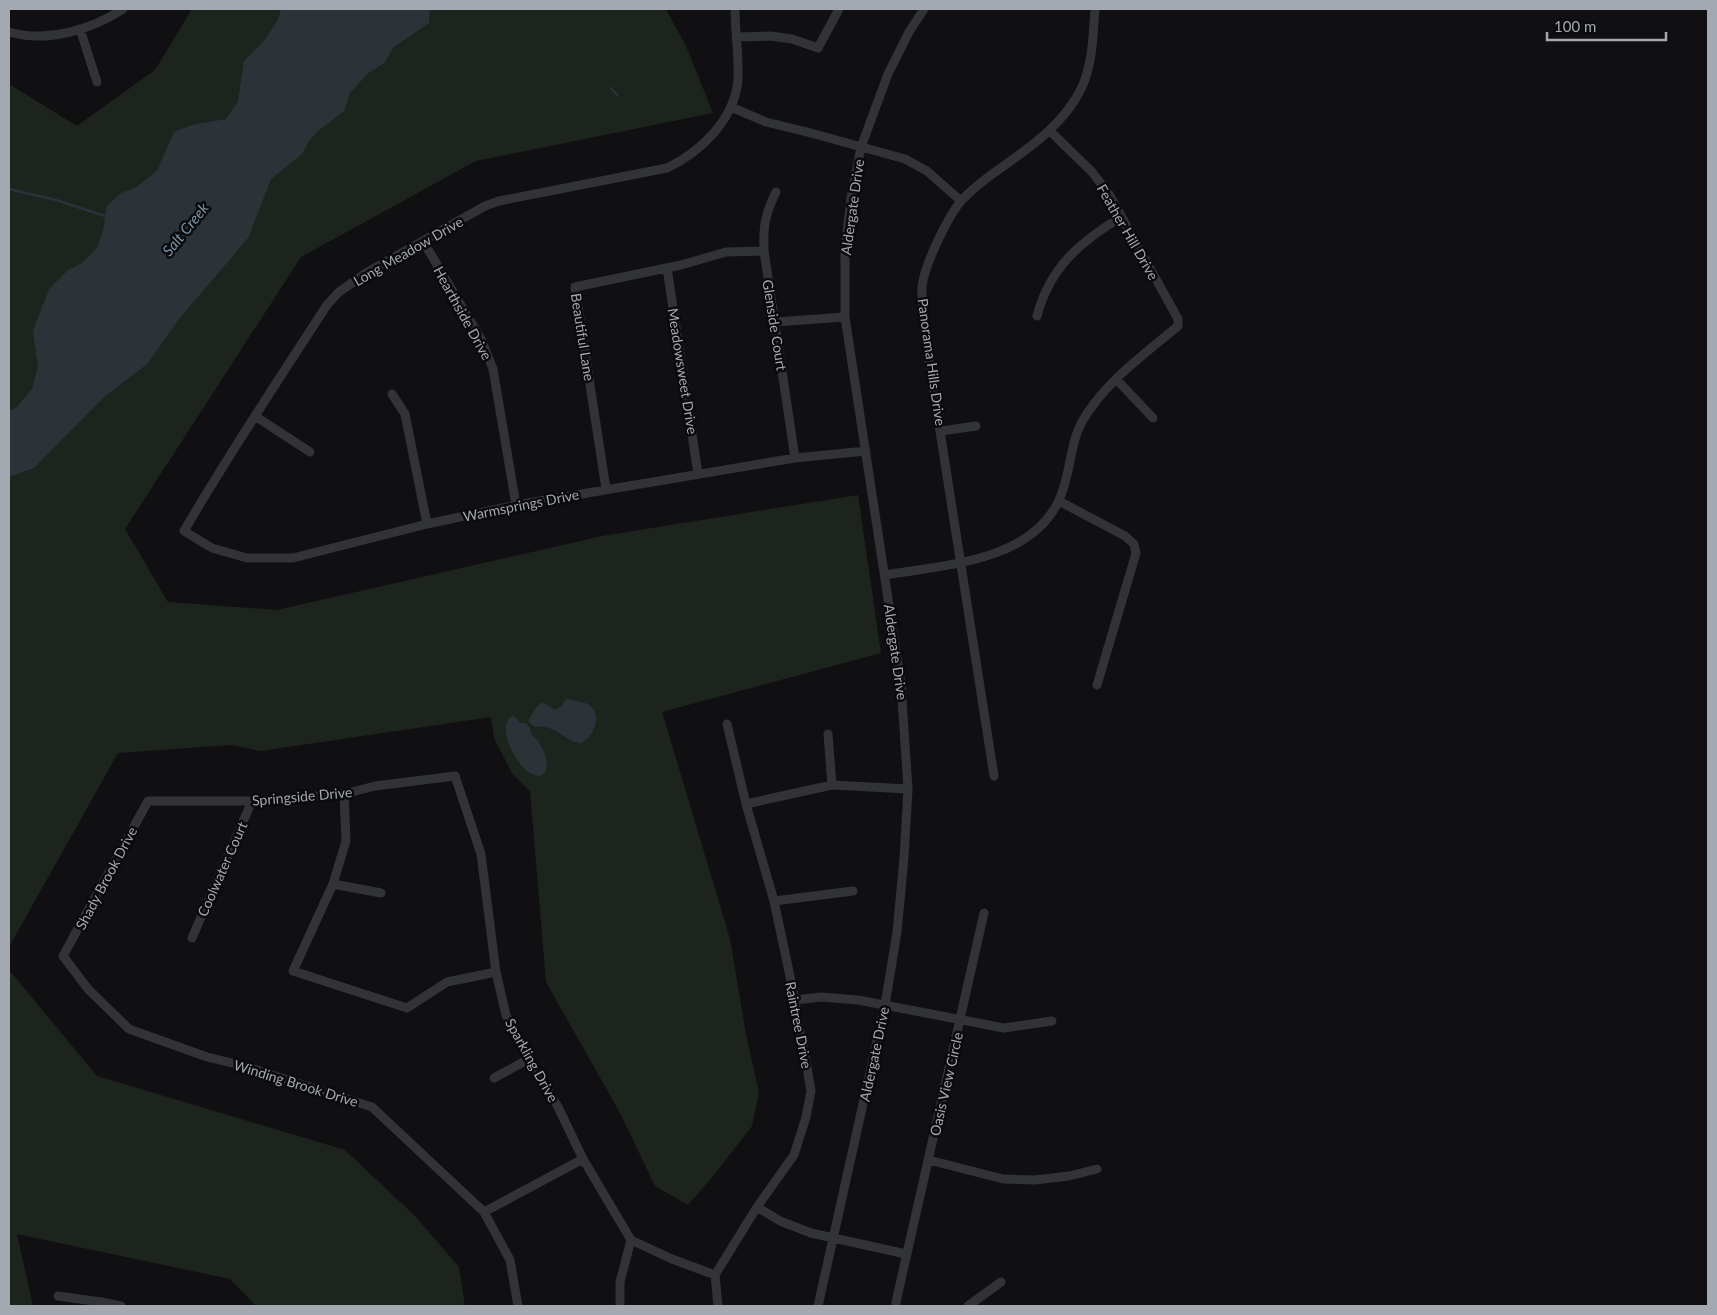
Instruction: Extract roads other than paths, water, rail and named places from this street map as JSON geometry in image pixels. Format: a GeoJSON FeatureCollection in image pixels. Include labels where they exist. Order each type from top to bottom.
{"type":"FeatureCollection","features":[{"type":"Feature","properties":{"kind":"street"},"geometry":{"type":"LineString","coordinates":[[9,32],[35,36],[52,36],[80,29],[110,18],[123,9]]}},
{"type":"Feature","properties":{"kind":"street","name":"Long Meadow Drive"},"geometry":{"type":"LineString","coordinates":[[184,531],[208,490],[327,305],[339,292],[366,273],[485,206],[498,201],[667,168],[698,150],[712,135],[730,107],[738,80],[735,9]]}},
{"type":"Feature","properties":{"kind":"street"},"geometry":{"type":"LineString","coordinates":[[736,37],[771,36],[785,38],[818,48],[839,9]]}},
{"type":"Feature","properties":{"kind":"street","name":"Aldergate Drive"},"geometry":{"type":"LineString","coordinates":[[818,1306],[885,1005],[897,932],[908,789],[901,684],[845,316],[845,250],[851,198],[861,147],[888,74],[909,32],[924,9]]}},
{"type":"Feature","properties":{"kind":"street","name":"Panorama Hills Drive"},"geometry":{"type":"LineString","coordinates":[[994,776],[927,348],[922,286],[930,258],[942,231],[961,201],[990,175],[1050,131],[1064,115],[1084,81],[1089,67],[1095,9]]}},
{"type":"Feature","properties":{"kind":"street"},"geometry":{"type":"LineString","coordinates":[[80,29],[97,82]]}},
{"type":"Feature","properties":{"kind":"street"},"geometry":{"type":"LineString","coordinates":[[730,107],[766,122],[905,159],[927,171],[961,201]]}},
{"type":"Feature","properties":{"kind":"street","name":"Feather Hill Drive"},"geometry":{"type":"LineString","coordinates":[[1050,131],[1092,172],[1109,194],[1178,319],[1178,326],[1117,380]]}},
{"type":"Feature","properties":{"kind":"street","name":"Glenside Court"},"geometry":{"type":"LineString","coordinates":[[776,192],[769,206],[763,227],[764,251],[795,458]]}},
{"type":"Feature","properties":{"kind":"street"},"geometry":{"type":"LineString","coordinates":[[1037,316],[1046,288],[1062,263],[1099,231],[1121,218]]}},
{"type":"Feature","properties":{"kind":"street","name":"Hearthside Drive"},"geometry":{"type":"LineString","coordinates":[[423,241],[480,339],[493,369],[516,504]]}},
{"type":"Feature","properties":{"kind":"street","name":"Beautiful Lane"},"geometry":{"type":"LineString","coordinates":[[606,489],[575,286],[667,268],[726,252],[764,251]]}},
{"type":"Feature","properties":{"kind":"street","name":"Meadowsweet Drive"},"geometry":{"type":"LineString","coordinates":[[667,268],[698,474]]}},
{"type":"Feature","properties":{"kind":"street"},"geometry":{"type":"LineString","coordinates":[[775,322],[845,316]]}},
{"type":"Feature","properties":{"kind":"street"},"geometry":{"type":"LineString","coordinates":[[885,575],[985,557],[1019,544],[1044,524],[1059,501],[1067,478],[1074,442],[1083,421],[1097,401],[1117,380],[1153,418]]}},
{"type":"Feature","properties":{"kind":"street"},"geometry":{"type":"LineString","coordinates":[[392,394],[405,414],[427,524]]}},
{"type":"Feature","properties":{"kind":"street"},"geometry":{"type":"LineString","coordinates":[[256,416],[310,452]]}},
{"type":"Feature","properties":{"kind":"street"},"geometry":{"type":"LineString","coordinates":[[941,431],[976,426]]}},
{"type":"Feature","properties":{"kind":"street","name":"Warmsprings Drive"},"geometry":{"type":"LineString","coordinates":[[184,531],[212,548],[246,558],[293,558],[427,524],[516,504],[795,458],[866,452]]}},
{"type":"Feature","properties":{"kind":"street"},"geometry":{"type":"LineString","coordinates":[[1059,501],[1125,536],[1134,544],[1136,553],[1097,685]]}},
{"type":"Feature","properties":{"kind":"street","name":"Raintree Drive"},"geometry":{"type":"LineString","coordinates":[[715,1276],[757,1207],[794,1156],[806,1117],[811,1091],[804,1050],[796,1019],[795,1000],[774,901],[746,804],[727,724]]}},
{"type":"Feature","properties":{"kind":"street"},"geometry":{"type":"LineString","coordinates":[[828,734],[832,784]]}},
{"type":"Feature","properties":{"kind":"street","name":"Springside Drive"},"geometry":{"type":"LineString","coordinates":[[148,801],[252,801],[344,794],[376,786],[455,776]]}},
{"type":"Feature","properties":{"kind":"street","name":"Sparkling Drive"},"geometry":{"type":"LineString","coordinates":[[455,776],[481,854],[496,972],[506,1015],[529,1059],[558,1107],[583,1159],[631,1240]]}},
{"type":"Feature","properties":{"kind":"street"},"geometry":{"type":"LineString","coordinates":[[746,804],[832,784],[908,789]]}},
{"type":"Feature","properties":{"kind":"street"},"geometry":{"type":"LineString","coordinates":[[344,794],[346,841],[333,884],[294,972],[407,1008],[447,982],[496,972]]}},
{"type":"Feature","properties":{"kind":"street","name":"Shady Brook Drive"},"geometry":{"type":"LineString","coordinates":[[63,956],[148,801]]}},
{"type":"Feature","properties":{"kind":"street","name":"Coolwater Court"},"geometry":{"type":"LineString","coordinates":[[192,938],[252,801]]}},
{"type":"Feature","properties":{"kind":"street"},"geometry":{"type":"LineString","coordinates":[[333,884],[381,893]]}},
{"type":"Feature","properties":{"kind":"street"},"geometry":{"type":"LineString","coordinates":[[774,901],[853,891]]}},
{"type":"Feature","properties":{"kind":"street","name":"Oasis View Circle"},"geometry":{"type":"LineString","coordinates":[[896,1306],[906,1254],[984,913]]}},
{"type":"Feature","properties":{"kind":"street","name":"Winding Brook Drive"},"geometry":{"type":"LineString","coordinates":[[63,956],[88,989],[129,1029],[208,1057],[244,1066],[372,1107],[484,1212],[510,1260],[518,1306]]}},
{"type":"Feature","properties":{"kind":"street"},"geometry":{"type":"LineString","coordinates":[[795,1000],[821,997],[858,1000],[1004,1028],[1052,1021]]}},
{"type":"Feature","properties":{"kind":"street"},"geometry":{"type":"LineString","coordinates":[[494,1078],[529,1059]]}},
{"type":"Feature","properties":{"kind":"street"},"geometry":{"type":"LineString","coordinates":[[484,1212],[583,1159]]}},
{"type":"Feature","properties":{"kind":"street"},"geometry":{"type":"LineString","coordinates":[[929,1160],[1003,1179],[1034,1180],[1069,1176],[1097,1169]]}},
{"type":"Feature","properties":{"kind":"street"},"geometry":{"type":"LineString","coordinates":[[757,1207],[780,1221],[811,1233],[906,1254]]}},
{"type":"Feature","properties":{"kind":"street"},"geometry":{"type":"LineString","coordinates":[[620,1306],[620,1282],[631,1240],[715,1276],[718,1306]]}},
{"type":"Feature","properties":{"kind":"street"},"geometry":{"type":"LineString","coordinates":[[968,1306],[1001,1282]]}},
{"type":"Feature","properties":{"kind":"street"},"geometry":{"type":"LineString","coordinates":[[58,1296],[121,1306]]}},
{"type":"Feature","properties":{"kind":"water","name":"Salt Creek"},"geometry":{"type":"Polygon","coordinates":[[[281,9],[430,9],[429,23],[394,47],[384,63],[367,74],[350,93],[344,111],[319,130],[309,141],[302,154],[271,179],[248,238],[179,319],[147,364],[104,397],[34,468],[9,477],[9,411],[16,408],[32,389],[38,367],[33,331],[49,289],[68,270],[82,263],[97,248],[103,231],[107,206],[121,193],[135,188],[157,171],[174,132],[192,125],[226,119],[238,101],[244,61],[264,41],[278,20],[281,9]]]}},
{"type":"Feature","properties":{"kind":"water"},"geometry":{"type":"Polygon","coordinates":[[[566,699],[587,704],[593,709],[595,714],[596,720],[593,731],[581,743],[575,742],[550,728],[535,727],[528,721],[542,702],[555,710],[561,707],[566,699]]]}},
{"type":"Feature","properties":{"kind":"water"},"geometry":{"type":"Polygon","coordinates":[[[514,716],[521,723],[526,723],[530,728],[531,734],[543,750],[547,766],[541,776],[532,774],[525,769],[510,748],[506,724],[509,718],[514,716]]]}},
{"type":"Feature","properties":{"kind":"waterway"},"geometry":{"type":"LineString","coordinates":[[611,88],[617,95]]}},
{"type":"Feature","properties":{"kind":"waterway"},"geometry":{"type":"LineString","coordinates":[[9,189],[56,200],[105,216]]}}]}
